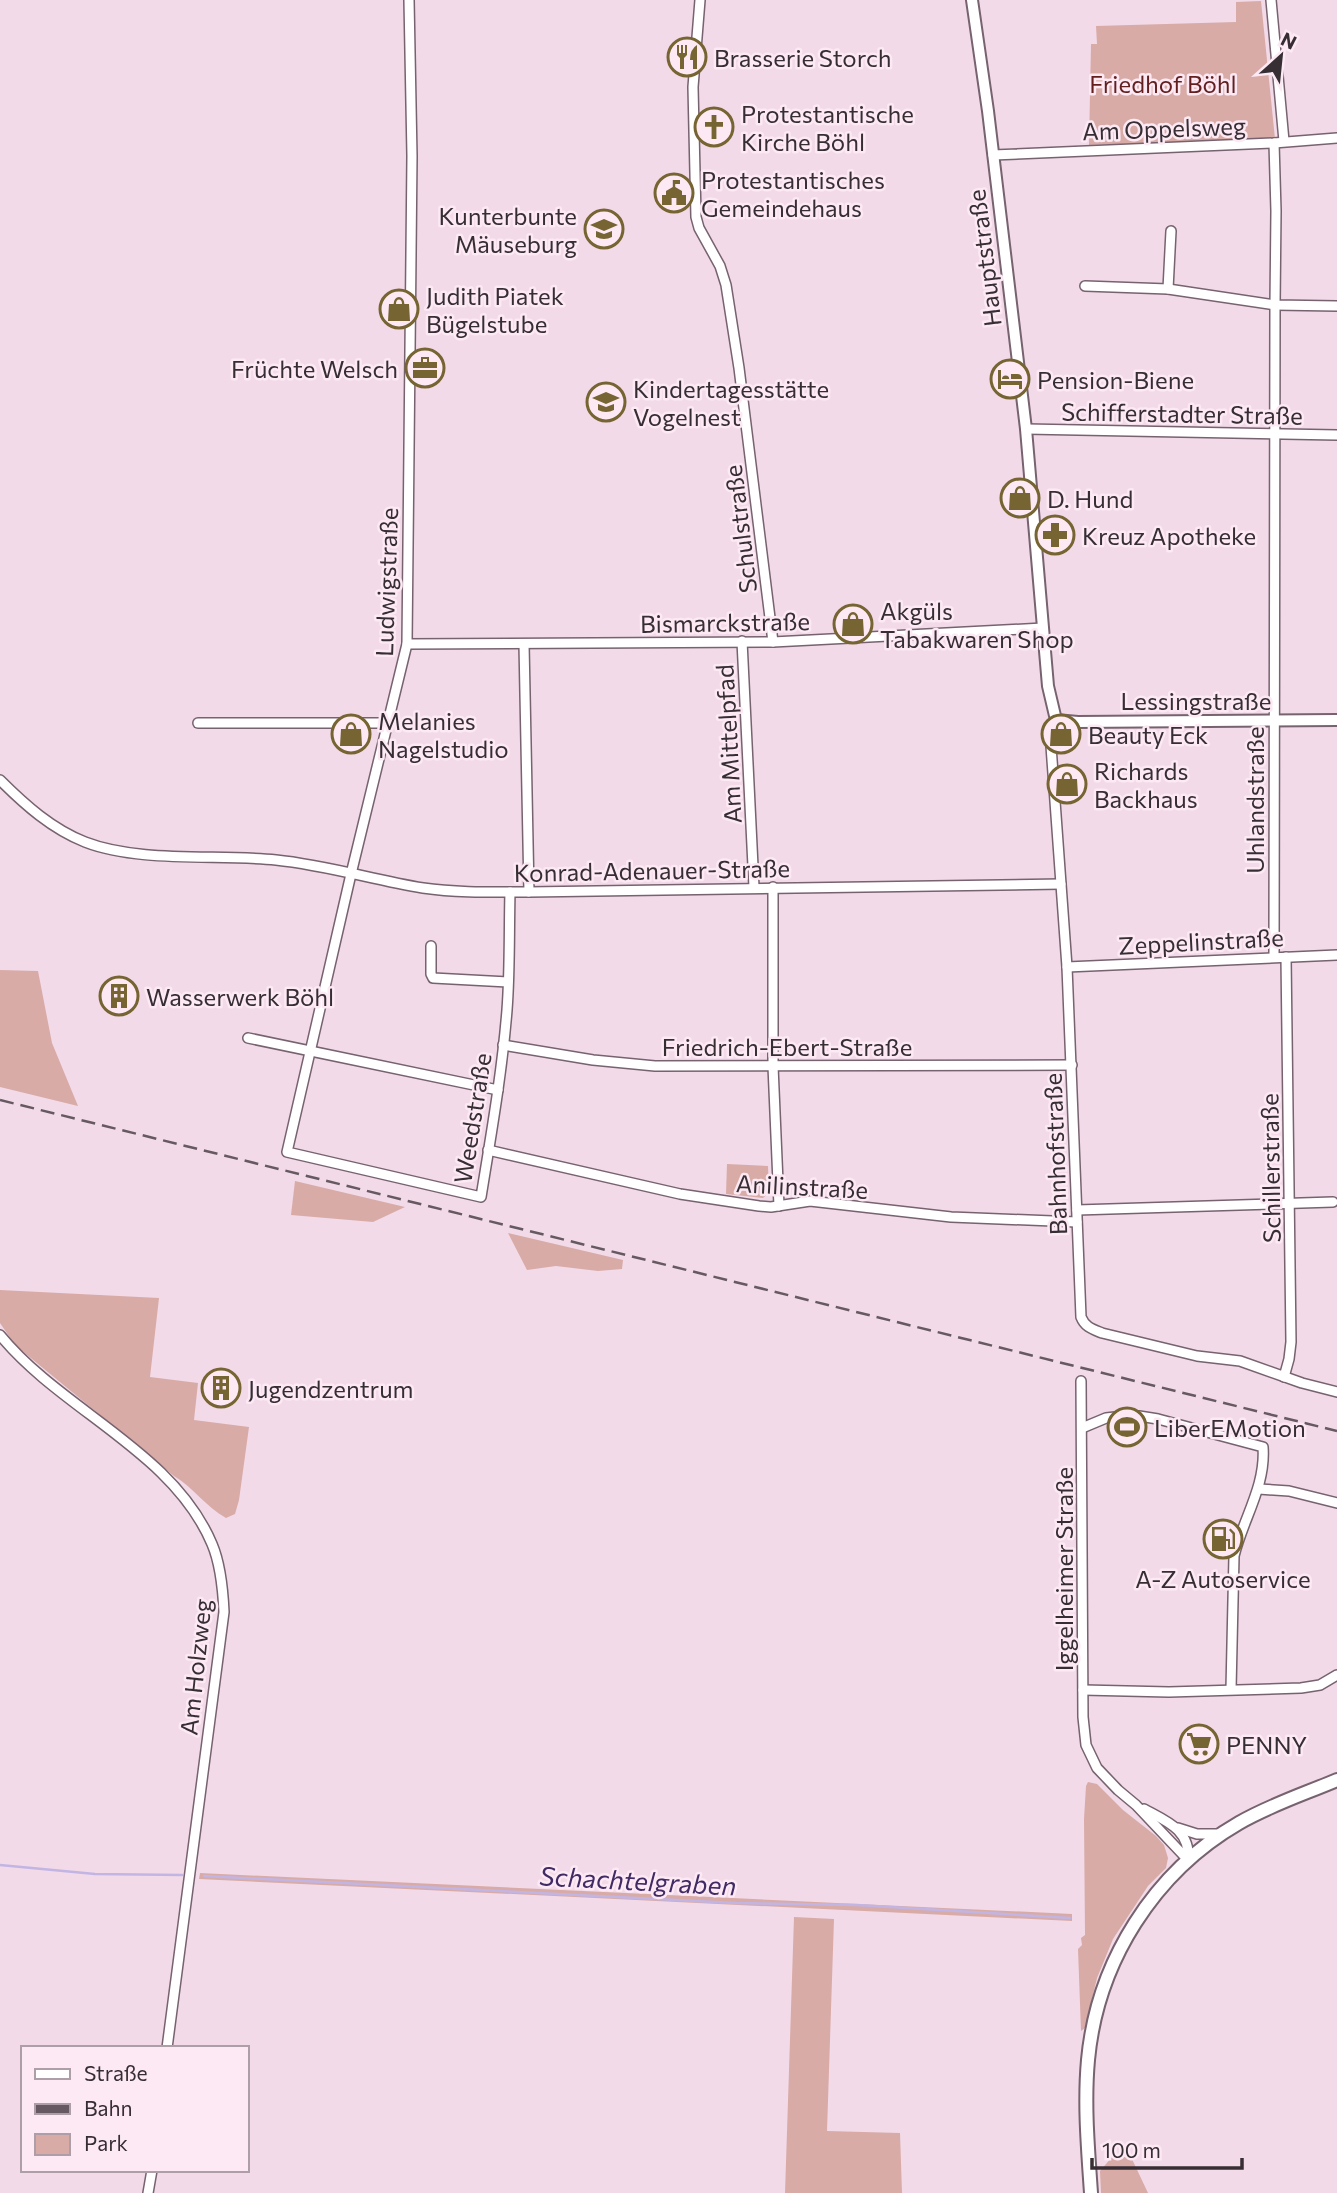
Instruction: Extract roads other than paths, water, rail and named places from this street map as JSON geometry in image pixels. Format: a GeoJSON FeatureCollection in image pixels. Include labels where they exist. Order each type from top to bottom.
{"type":"FeatureCollection","features":[{"type":"Feature","properties":{"kind":"main road"},"geometry":{"type":"LineString","coordinates":[[1091,2193],[1087,2079],[1090,2043],[1102,1992],[1115,1959],[1132,1928],[1152,1899],[1188,1860],[1221,1834],[1256,1813],[1337,1780]]}},
{"type":"Feature","properties":{"kind":"street","name":"Ludwigstraße"},"geometry":{"type":"LineString","coordinates":[[287,1152],[407,644],[412,156],[409,0]]}},
{"type":"Feature","properties":{"kind":"street","name":"Schulstraße"},"geometry":{"type":"LineString","coordinates":[[700,0],[693,87],[696,217],[699,228],[720,266],[726,285],[740,373],[773,642]]}},
{"type":"Feature","properties":{"kind":"street","name":"Hauptstraße"},"geometry":{"type":"LineString","coordinates":[[972,0],[1026,429],[1048,687],[1056,720]]}},
{"type":"Feature","properties":{"kind":"street","name":"Uhlandstraße"},"geometry":{"type":"LineString","coordinates":[[1271,0],[1279,142],[1275,305],[1274,957]]}},
{"type":"Feature","properties":{"kind":"street","name":"Am Oppelsweg"},"geometry":{"type":"LineString","coordinates":[[993,155],[1337,138]]}},
{"type":"Feature","properties":{"kind":"street"},"geometry":{"type":"LineString","coordinates":[[1168,289],[1171,231]]}},
{"type":"Feature","properties":{"kind":"street"},"geometry":{"type":"LineString","coordinates":[[1085,286],[1168,289],[1275,305],[1337,306]]}},
{"type":"Feature","properties":{"kind":"street","name":"Schifferstadter Straße"},"geometry":{"type":"LineString","coordinates":[[1026,429],[1337,435]]}},
{"type":"Feature","properties":{"kind":"street","name":"Bismarckstraße"},"geometry":{"type":"LineString","coordinates":[[407,644],[773,642],[1043,628]]}},
{"type":"Feature","properties":{"kind":"street","name":"Am Mittelpfad"},"geometry":{"type":"LineString","coordinates":[[742,641],[754,887]]}},
{"type":"Feature","properties":{"kind":"street"},"geometry":{"type":"LineString","coordinates":[[524,644],[529,892]]}},
{"type":"Feature","properties":{"kind":"street","name":"Lessingstraße"},"geometry":{"type":"LineString","coordinates":[[1056,720],[1337,720]]}},
{"type":"Feature","properties":{"kind":"street","name":"Bahnhofstraße"},"geometry":{"type":"LineString","coordinates":[[1056,720],[1052,729],[1051,746],[1072,1065],[1080,1309],[1084,1324],[1101,1333],[1197,1356],[1240,1361],[1337,1392]]}},
{"type":"Feature","properties":{"kind":"street"},"geometry":{"type":"LineString","coordinates":[[198,723],[389,723]]}},
{"type":"Feature","properties":{"kind":"street","name":"Konrad-Adenauer-Straße"},"geometry":{"type":"LineString","coordinates":[[0,780],[34,813],[93,845],[141,854],[295,862],[425,888],[529,892],[1061,884]]}},
{"type":"Feature","properties":{"kind":"street"},"geometry":{"type":"LineString","coordinates":[[773,887],[773,1066],[779,1206]]}},
{"type":"Feature","properties":{"kind":"street","name":"Weedstraße"},"geometry":{"type":"LineString","coordinates":[[287,1152],[481,1197],[503,1045],[508,982],[510,892]]}},
{"type":"Feature","properties":{"kind":"street"},"geometry":{"type":"LineString","coordinates":[[431,946],[433,978],[508,982]]}},
{"type":"Feature","properties":{"kind":"street","name":"Zeppelinstraße"},"geometry":{"type":"LineString","coordinates":[[1066,967],[1337,955]]}},
{"type":"Feature","properties":{"kind":"street","name":"Schillerstraße"},"geometry":{"type":"LineString","coordinates":[[1284,1377],[1291,1342],[1286,957]]}},
{"type":"Feature","properties":{"kind":"street"},"geometry":{"type":"LineString","coordinates":[[248,1038],[498,1090]]}},
{"type":"Feature","properties":{"kind":"street","name":"Friedrich-Ebert-Straße"},"geometry":{"type":"LineString","coordinates":[[503,1045],[593,1060],[655,1066],[1072,1065]]}},
{"type":"Feature","properties":{"kind":"street","name":"Anilinstraße"},"geometry":{"type":"LineString","coordinates":[[488,1150],[680,1194],[759,1206],[810,1201],[951,1217],[1077,1222]]}},
{"type":"Feature","properties":{"kind":"street"},"geometry":{"type":"LineString","coordinates":[[1077,1210],[1333,1202]]}},
{"type":"Feature","properties":{"kind":"street","name":"Am Holzweg"},"geometry":{"type":"LineString","coordinates":[[0,1335],[28,1366],[169,1480],[194,1511],[214,1546],[224,1612],[167,2046]]}},
{"type":"Feature","properties":{"kind":"street","name":"Iggelheimer Straße"},"geometry":{"type":"LineString","coordinates":[[1081,1381],[1083,1734],[1090,1755],[1107,1779],[1136,1805]]}},
{"type":"Feature","properties":{"kind":"street"},"geometry":{"type":"LineString","coordinates":[[1082,1428],[1106,1418],[1139,1416],[1263,1447],[1265,1464],[1259,1489],[1237,1541],[1234,1556],[1231,1689]]}},
{"type":"Feature","properties":{"kind":"street"},"geometry":{"type":"LineString","coordinates":[[1259,1489],[1289,1491],[1337,1503]]}},
{"type":"Feature","properties":{"kind":"street"},"geometry":{"type":"LineString","coordinates":[[1083,1690],[1169,1692],[1301,1688],[1320,1685],[1337,1675]]}},
{"type":"Feature","properties":{"kind":"street"},"geometry":{"type":"LineString","coordinates":[[1136,1805],[1175,1827],[1198,1834],[1221,1834]]}},
{"type":"Feature","properties":{"kind":"street"},"geometry":{"type":"LineString","coordinates":[[1136,1805],[1188,1860]]}},
{"type":"Feature","properties":{"kind":"street"},"geometry":{"type":"LineString","coordinates":[[1175,1827],[1187,1842],[1188,1860]]}},
{"type":"Feature","properties":{"kind":"street"},"geometry":{"type":"LineString","coordinates":[[149,2193],[152,2172]]}},
{"type":"Feature","properties":{"kind":"waterway","name":"Schachtelgraben"},"geometry":{"type":"LineString","coordinates":[[0,1865],[95,1874],[182,1875]]}},
{"type":"Feature","properties":{"kind":"waterway","name":"Schachtelgraben"},"geometry":{"type":"LineString","coordinates":[[204,1876],[735,1903],[857,1905],[1070,1918]]}},
{"type":"Feature","properties":{"kind":"railway"},"geometry":{"type":"LineString","coordinates":[[0,1100],[1337,1431]]}},
{"type":"Feature","properties":{"kind":"place","name":"Brasserie Storch"},"geometry":{"type":"Point","coordinates":[687,57]}},
{"type":"Feature","properties":{"kind":"place","name":"Protestantische Kirche Böhl"},"geometry":{"type":"Point","coordinates":[714,127]}},
{"type":"Feature","properties":{"kind":"place","name":"Protestantisches Gemeindehaus"},"geometry":{"type":"Point","coordinates":[674,193]}},
{"type":"Feature","properties":{"kind":"place","name":"Kunterbunte Mäuseburg"},"geometry":{"type":"Point","coordinates":[604,229]}},
{"type":"Feature","properties":{"kind":"place","name":"Judith Piatek Bügelstube"},"geometry":{"type":"Point","coordinates":[399,309]}},
{"type":"Feature","properties":{"kind":"place","name":"Früchte Welsch"},"geometry":{"type":"Point","coordinates":[425,368]}},
{"type":"Feature","properties":{"kind":"place","name":"Pension-Biene"},"geometry":{"type":"Point","coordinates":[1010,379]}},
{"type":"Feature","properties":{"kind":"place","name":"Kindertagesstätte Vogelnest"},"geometry":{"type":"Point","coordinates":[606,402]}},
{"type":"Feature","properties":{"kind":"place","name":"D. Hund"},"geometry":{"type":"Point","coordinates":[1020,498]}},
{"type":"Feature","properties":{"kind":"place","name":"Kreuz Apotheke"},"geometry":{"type":"Point","coordinates":[1055,535]}},
{"type":"Feature","properties":{"kind":"place","name":"Akgüls Tabakwaren Shop"},"geometry":{"type":"Point","coordinates":[853,624]}},
{"type":"Feature","properties":{"kind":"place","name":"Melanies Nagelstudio"},"geometry":{"type":"Point","coordinates":[351,734]}},
{"type":"Feature","properties":{"kind":"place","name":"Beauty Eck"},"geometry":{"type":"Point","coordinates":[1061,734]}},
{"type":"Feature","properties":{"kind":"place","name":"Richards Backhaus"},"geometry":{"type":"Point","coordinates":[1067,784]}},
{"type":"Feature","properties":{"kind":"place","name":"Wasserwerk Böhl"},"geometry":{"type":"Point","coordinates":[119,996]}},
{"type":"Feature","properties":{"kind":"place","name":"Jugendzentrum"},"geometry":{"type":"Point","coordinates":[221,1388]}},
{"type":"Feature","properties":{"kind":"place","name":"LiberEMotion"},"geometry":{"type":"Point","coordinates":[1127,1427]}},
{"type":"Feature","properties":{"kind":"place","name":"A-Z Autoservice"},"geometry":{"type":"Point","coordinates":[1223,1539]}},
{"type":"Feature","properties":{"kind":"place","name":"PENNY"},"geometry":{"type":"Point","coordinates":[1199,1744]}},
{"type":"Feature","properties":{"kind":"park label","name":"Friedhof Böhl"},"geometry":{"type":"Point","coordinates":[1163,83]}}]}
